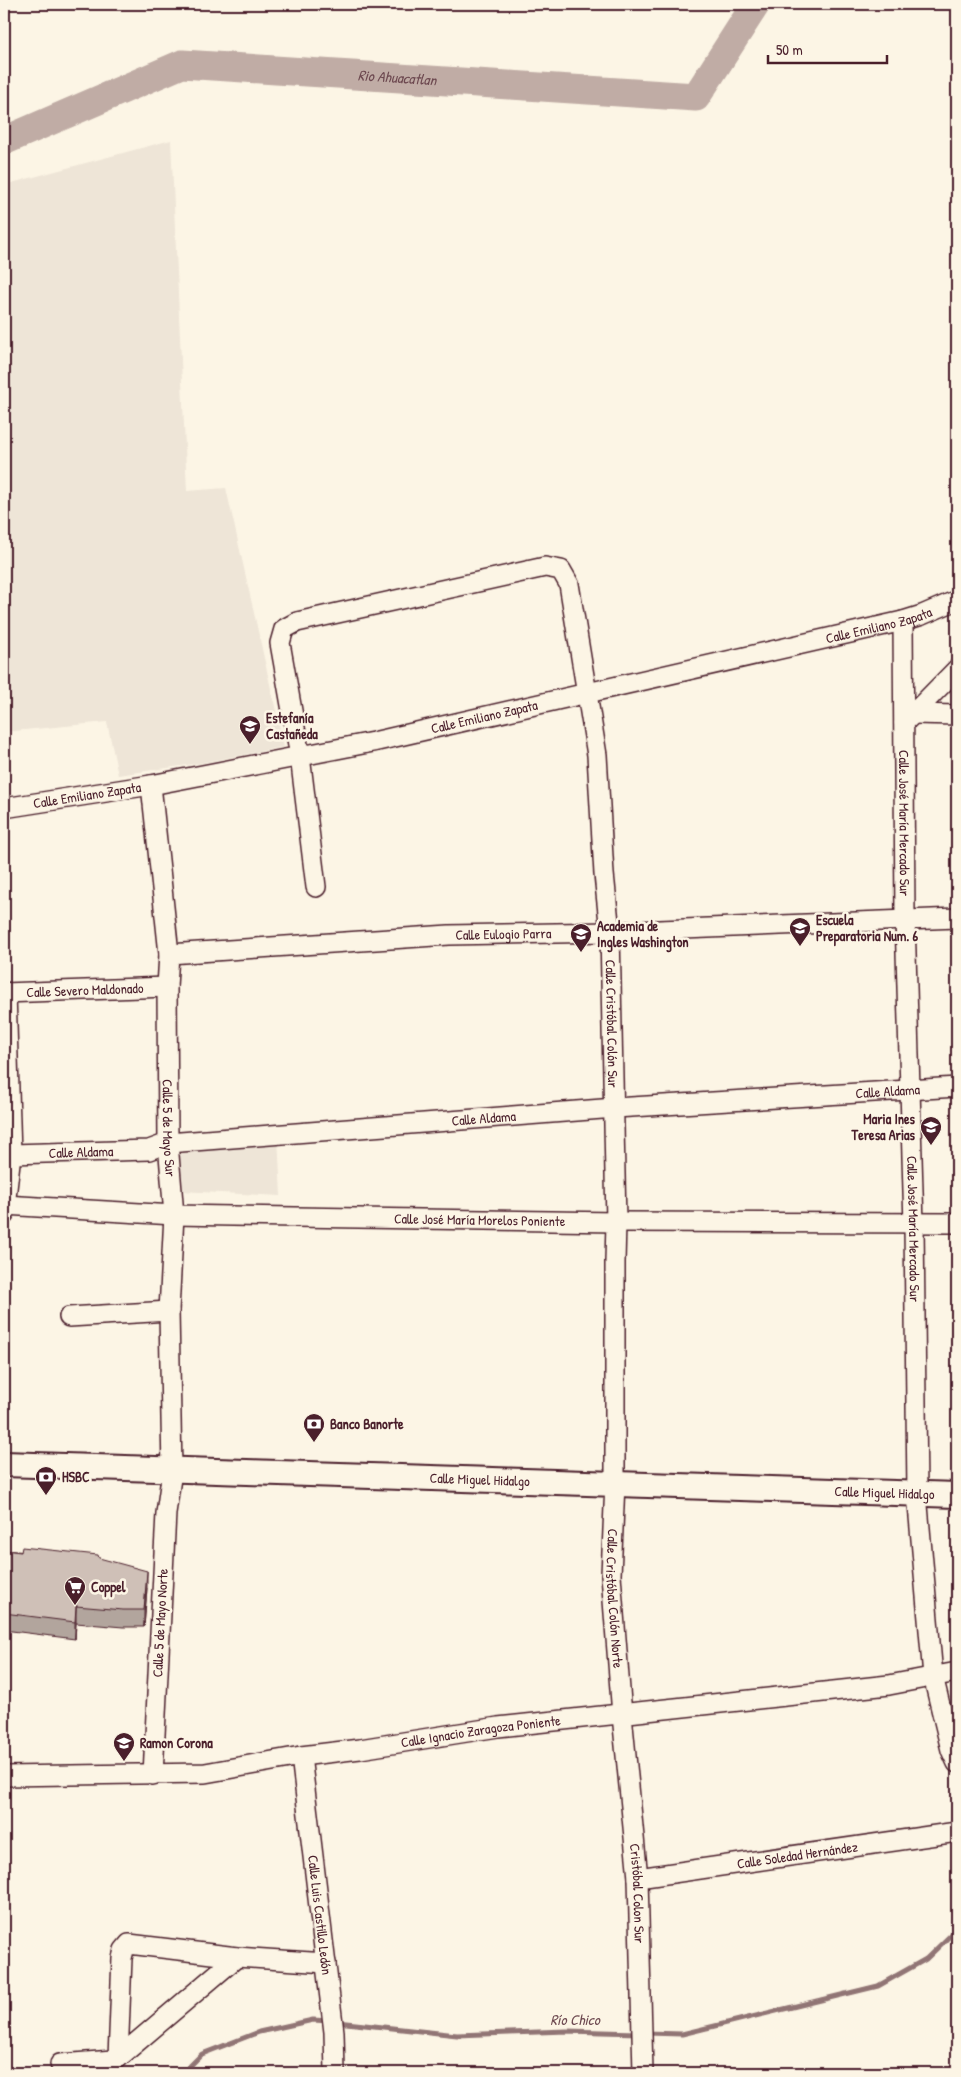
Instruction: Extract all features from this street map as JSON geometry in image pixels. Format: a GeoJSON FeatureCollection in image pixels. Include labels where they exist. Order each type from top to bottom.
{"type":"FeatureCollection","features":[{"type":"Feature","properties":{"kind":"main road","name":"Calle Miguel Hidalgo"},"geometry":{"type":"LineString","coordinates":[[4,1464],[172,1471],[615,1483],[957,1495]]}},
{"type":"Feature","properties":{"kind":"street","name":"Calle Cristóbal Colón Sur"},"geometry":{"type":"LineString","coordinates":[[300,756],[280,643],[284,629],[297,622],[545,567],[560,570],[570,584],[597,755],[604,874],[610,932],[615,1108],[615,1483]]}},
{"type":"Feature","properties":{"kind":"street","name":"Calle Emiliano Zapata"},"geometry":{"type":"LineString","coordinates":[[4,808],[152,785],[373,742],[903,621],[957,600]]}},
{"type":"Feature","properties":{"kind":"street","name":"Calle José María Mercado Sur"},"geometry":{"type":"LineString","coordinates":[[903,621],[909,718],[905,919],[914,1225],[917,1494],[933,1676],[951,1750],[957,1763]]}},
{"type":"Feature","properties":{"kind":"street"},"geometry":{"type":"LineString","coordinates":[[909,718],[957,668]]}},
{"type":"Feature","properties":{"kind":"street"},"geometry":{"type":"LineString","coordinates":[[909,718],[957,715]]}},
{"type":"Feature","properties":{"kind":"street"},"geometry":{"type":"LineString","coordinates":[[300,756],[316,887]]}},
{"type":"Feature","properties":{"kind":"street","name":"Calle 5 de Mayo Sur"},"geometry":{"type":"LineString","coordinates":[[152,785],[169,954],[166,987],[168,1143],[174,1215],[169,1311],[172,1471]]}},
{"type":"Feature","properties":{"kind":"street","name":"Calle Eulogio Parra"},"geometry":{"type":"LineString","coordinates":[[169,954],[449,935],[610,932],[957,918]]}},
{"type":"Feature","properties":{"kind":"street","name":"Calle Severo Maldonado"},"geometry":{"type":"LineString","coordinates":[[5,992],[166,987]]}},
{"type":"Feature","properties":{"kind":"street"},"geometry":{"type":"LineString","coordinates":[[4,1208],[11,1154],[5,992]]}},
{"type":"Feature","properties":{"kind":"street","name":"Calle Aldama"},"geometry":{"type":"LineString","coordinates":[[11,1154],[149,1150],[168,1143],[615,1108],[957,1087]]}},
{"type":"Feature","properties":{"kind":"street","name":"Calle José María Morelos Poniente"},"geometry":{"type":"LineString","coordinates":[[4,1208],[174,1215],[616,1222],[957,1224]]}},
{"type":"Feature","properties":{"kind":"street"},"geometry":{"type":"LineString","coordinates":[[69,1317],[169,1311]]}},
{"type":"Feature","properties":{"kind":"street","name":"Calle 5 de Mayo Norte"},"geometry":{"type":"LineString","coordinates":[[153,1775],[166,1513],[172,1471]]}},
{"type":"Feature","properties":{"kind":"street","name":"Calle Cristóbal Colón Norte"},"geometry":{"type":"LineString","coordinates":[[615,1483],[611,1575],[622,1715]]}},
{"type":"Feature","properties":{"kind":"street","name":"Calle Ignacio Zaragoza Poniente"},"geometry":{"type":"LineString","coordinates":[[4,1776],[206,1773],[300,1756],[360,1749],[498,1727],[889,1685],[957,1672]]}},
{"type":"Feature","properties":{"kind":"street","name":"Cristóbal Colon Sur"},"geometry":{"type":"LineString","coordinates":[[622,1715],[638,1878],[643,2073]]}},
{"type":"Feature","properties":{"kind":"street","name":"Calle Luis Castillo Ledón"},"geometry":{"type":"LineString","coordinates":[[300,1756],[331,2001],[335,2073]]}},
{"type":"Feature","properties":{"kind":"street","name":"Calle Soledad Hernández"},"geometry":{"type":"LineString","coordinates":[[638,1878],[957,1832]]}},
{"type":"Feature","properties":{"kind":"street"},"geometry":{"type":"LineString","coordinates":[[118,2058],[122,1958],[124,1950],[130,1944],[237,1957],[326,1963]]}},
{"type":"Feature","properties":{"kind":"street"},"geometry":{"type":"LineString","coordinates":[[60,2064],[118,2058],[237,1957]]}},
{"type":"Feature","properties":{"kind":"shaded area"},"geometry":{"type":"Polygon","coordinates":[[[171,140],[187,491],[226,488],[284,747],[202,763],[118,775],[107,722],[4,732],[4,185],[171,140]]]}},
{"type":"Feature","properties":{"kind":"shaded area"},"geometry":{"type":"Polygon","coordinates":[[[278,1137],[281,1196],[180,1191],[178,1146],[278,1137]]]}},
{"type":"Feature","properties":{"kind":"building","name":"Coppel"},"geometry":{"type":"Polygon","coordinates":[[[22,1547],[98,1555],[99,1558],[147,1571],[144,1610],[76,1606],[75,1622],[4,1613],[4,1550],[21,1552],[22,1547]]]}},
{"type":"Feature","properties":{"kind":"waterway","name":"Rio Ahuacatlan"},"geometry":{"type":"LineString","coordinates":[[4,138],[6,140],[182,64],[696,97],[756,4]]}},
{"type":"Feature","properties":{"kind":"waterway","name":"Río Chico"},"geometry":{"type":"LineString","coordinates":[[646,2033],[682,2034],[878,1986],[926,1959],[957,1929]]}},
{"type":"Feature","properties":{"kind":"waterway","name":"Río Chico"},"geometry":{"type":"LineString","coordinates":[[183,2073],[202,2054],[259,2032],[313,2020],[329,2021]]}},
{"type":"Feature","properties":{"kind":"waterway","name":"Río Chico"},"geometry":{"type":"LineString","coordinates":[[337,2022],[457,2035],[567,2031],[638,2033]]}},
{"type":"Feature","properties":{"kind":"place","name":"Estefanía Castañeda"},"geometry":{"type":"Point","coordinates":[250,745]}},
{"type":"Feature","properties":{"kind":"place","name":"Escuela Preparatoria Num. 6"},"geometry":{"type":"Point","coordinates":[800,947]}},
{"type":"Feature","properties":{"kind":"place","name":"Academia de Ingles Washington"},"geometry":{"type":"Point","coordinates":[581,953]}},
{"type":"Feature","properties":{"kind":"place","name":"Maria Ines Teresa Arias"},"geometry":{"type":"Point","coordinates":[931,1146]}},
{"type":"Feature","properties":{"kind":"place","name":"Banco Banorte"},"geometry":{"type":"Point","coordinates":[314,1443]}},
{"type":"Feature","properties":{"kind":"place","name":"HSBC"},"geometry":{"type":"Point","coordinates":[46,1496]}},
{"type":"Feature","properties":{"kind":"place","name":"Coppel"},"geometry":{"type":"Point","coordinates":[75,1606]}},
{"type":"Feature","properties":{"kind":"place","name":"Ramon Corona"},"geometry":{"type":"Point","coordinates":[124,1762]}}]}
